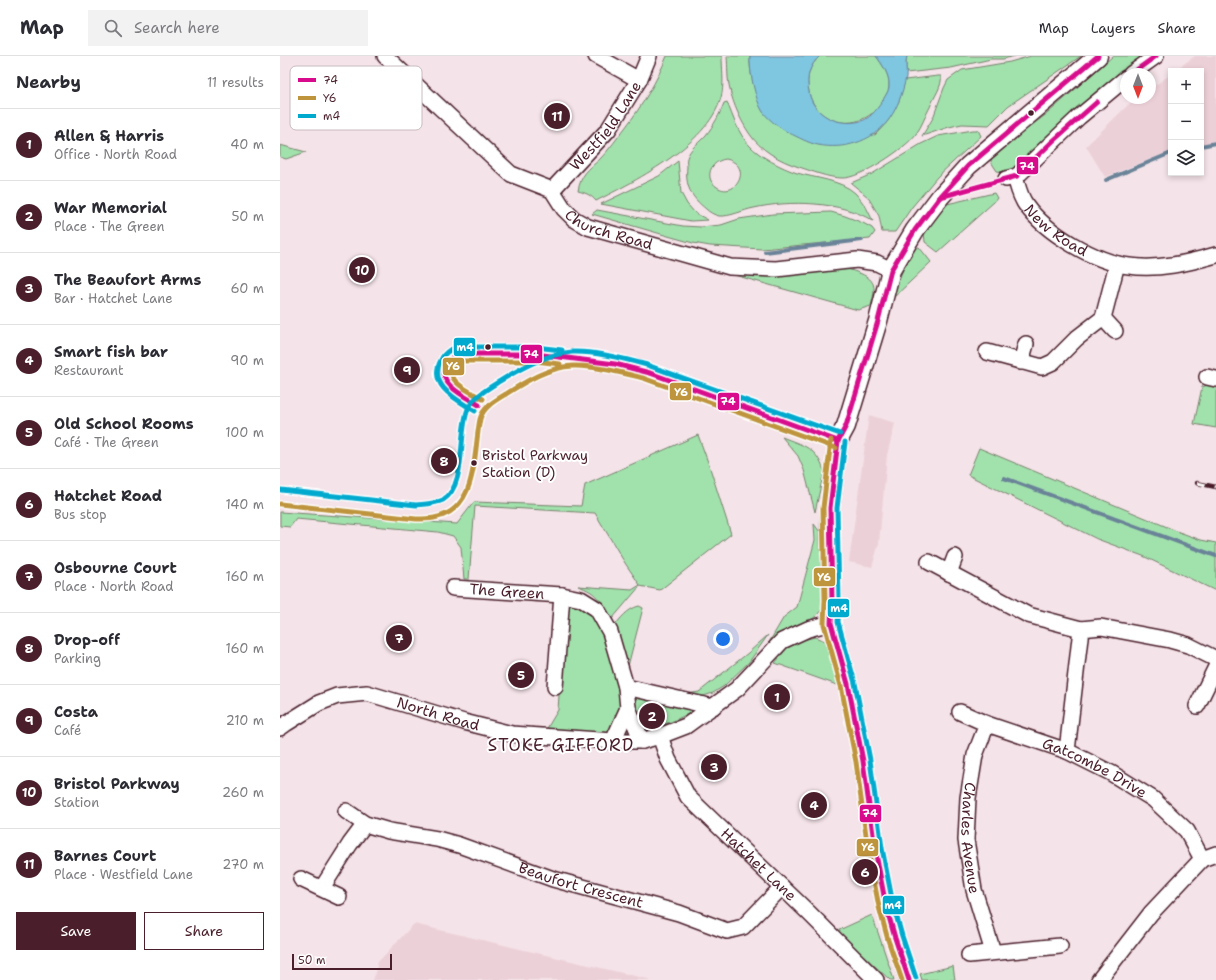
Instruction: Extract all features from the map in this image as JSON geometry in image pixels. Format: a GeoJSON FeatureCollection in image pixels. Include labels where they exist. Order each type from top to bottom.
{"type":"FeatureCollection","features":[{"type":"Feature","properties":{"kind":"street"},"geometry":{"type":"LineString","coordinates":[[385,56],[396,66]]}},
{"type":"Feature","properties":{"kind":"street"},"geometry":{"type":"LineString","coordinates":[[596,56],[639,80]]}},
{"type":"Feature","properties":{"kind":"street","name":"Westfield Lane"},"geometry":{"type":"LineString","coordinates":[[552,190],[608,130],[639,80],[649,56]]}},
{"type":"Feature","properties":{"kind":"street"},"geometry":{"type":"LineString","coordinates":[[910,980],[895,938],[886,906],[875,849],[863,761],[848,684],[831,623],[830,508],[838,441],[846,426],[865,365],[891,270],[922,220],[940,197],[980,155],[1031,114],[1098,56]]}},
{"type":"Feature","properties":{"kind":"street"},"geometry":{"type":"LineString","coordinates":[[1139,68],[1156,56]]}},
{"type":"Feature","properties":{"kind":"street","name":"New Road"},"geometry":{"type":"LineString","coordinates":[[1120,83],[1079,117],[1011,178],[1025,204],[1041,221],[1070,243],[1086,252],[1117,264],[1144,267],[1162,266],[1181,264],[1216,255]]}},
{"type":"Feature","properties":{"kind":"street"},"geometry":{"type":"LineString","coordinates":[[422,91],[511,174],[552,190]]}},
{"type":"Feature","properties":{"kind":"street","name":"Church Road"},"geometry":{"type":"LineString","coordinates":[[552,190],[564,209],[574,219],[588,228],[730,267],[776,269],[857,260],[876,263],[891,270]]}},
{"type":"Feature","properties":{"kind":"street"},"geometry":{"type":"LineString","coordinates":[[987,352],[1042,367],[1053,362],[1077,338],[1103,318],[1117,264]]}},
{"type":"Feature","properties":{"kind":"street"},"geometry":{"type":"LineString","coordinates":[[1103,318],[1115,331]]}},
{"type":"Feature","properties":{"kind":"street"},"geometry":{"type":"LineString","coordinates":[[1021,362],[1026,344]]}},
{"type":"Feature","properties":{"kind":"street"},"geometry":{"type":"LineString","coordinates":[[949,573],[956,557]]}},
{"type":"Feature","properties":{"kind":"street"},"geometry":{"type":"LineString","coordinates":[[929,562],[1028,615],[1082,629],[1101,627],[1157,637],[1188,645],[1216,659]]}},
{"type":"Feature","properties":{"kind":"street","name":"The Green"},"geometry":{"type":"LineString","coordinates":[[453,588],[562,596],[581,599],[597,609],[610,632],[626,687],[628,708],[642,740]]}},
{"type":"Feature","properties":{"kind":"street","name":"The Green"},"geometry":{"type":"LineString","coordinates":[[555,687],[562,596]]}},
{"type":"Feature","properties":{"kind":"street","name":"North Road"},"geometry":{"type":"LineString","coordinates":[[280,728],[319,703],[336,696],[367,693],[464,722],[512,734],[613,741],[642,740],[660,736],[686,726],[737,689],[782,642],[808,628],[831,623]]}},
{"type":"Feature","properties":{"kind":"street"},"geometry":{"type":"LineString","coordinates":[[1067,751],[1082,629]]}},
{"type":"Feature","properties":{"kind":"street"},"geometry":{"type":"LineString","coordinates":[[1197,706],[1216,667]]}},
{"type":"Feature","properties":{"kind":"street"},"geometry":{"type":"LineString","coordinates":[[626,687],[713,707]]}},
{"type":"Feature","properties":{"kind":"street","name":"The Green"},"geometry":{"type":"LineString","coordinates":[[613,741],[628,708]]}},
{"type":"Feature","properties":{"kind":"street","name":"Gatcombe Drive"},"geometry":{"type":"LineString","coordinates":[[960,712],[987,724],[1067,751],[1111,773],[1153,799],[1187,831],[1209,857]]}},
{"type":"Feature","properties":{"kind":"street","name":"Charles Avenue"},"geometry":{"type":"LineString","coordinates":[[987,724],[975,755],[968,798],[966,840],[974,890],[993,952]]}},
{"type":"Feature","properties":{"kind":"street","name":"Hatchet Lane"},"geometry":{"type":"LineString","coordinates":[[660,736],[668,759],[688,797],[809,913],[876,980]]}},
{"type":"Feature","properties":{"kind":"street","name":"Beaufort Crescent"},"geometry":{"type":"LineString","coordinates":[[346,811],[365,824],[389,831],[437,839],[459,845],[554,879],[679,913],[727,931],[743,927],[782,887]]}},
{"type":"Feature","properties":{"kind":"street"},"geometry":{"type":"LineString","coordinates":[[322,888],[350,844],[365,824]]}},
{"type":"Feature","properties":{"kind":"street"},"geometry":{"type":"LineString","coordinates":[[1099,980],[1150,913],[1209,857]]}},
{"type":"Feature","properties":{"kind":"street"},"geometry":{"type":"LineString","coordinates":[[301,879],[339,897]]}},
{"type":"Feature","properties":{"kind":"street"},"geometry":{"type":"LineString","coordinates":[[969,955],[1060,946]]}},
{"type":"Feature","properties":{"kind":"shaded area"},"geometry":{"type":"Polygon","coordinates":[[[1195,56],[1216,56],[1216,142],[1204,144],[1204,68],[1178,68],[1195,56]]]}},
{"type":"Feature","properties":{"kind":"shaded area"},"geometry":{"type":"Polygon","coordinates":[[[1168,76],[1168,152],[1105,177],[1086,146],[1129,104],[1156,104],[1156,85],[1168,76]]]}},
{"type":"Feature","properties":{"kind":"shaded area"},"geometry":{"type":"Polygon","coordinates":[[[869,415],[895,423],[887,455],[879,543],[872,567],[849,562],[869,415]]]}},
{"type":"Feature","properties":{"kind":"shaded area"},"geometry":{"type":"Polygon","coordinates":[[[414,924],[652,980],[373,980],[378,962],[414,924]]]}},
{"type":"Feature","properties":{"kind":"green space"},"geometry":{"type":"Polygon","coordinates":[[[667,56],[722,56],[723,88],[716,111],[704,128],[689,143],[652,171],[596,201],[588,194],[578,191],[583,176],[607,152],[649,93],[667,56]]]}},
{"type":"Feature","properties":{"kind":"green space"},"geometry":{"type":"Polygon","coordinates":[[[727,56],[750,56],[752,78],[763,112],[875,135],[888,121],[899,101],[905,80],[941,76],[941,84],[922,124],[911,140],[882,162],[860,174],[850,177],[837,178],[792,165],[771,154],[759,145],[743,123],[733,101],[728,81],[727,56]]]}},
{"type":"Feature","properties":{"kind":"green space"},"geometry":{"type":"Polygon","coordinates":[[[820,56],[876,56],[887,74],[889,86],[887,93],[876,111],[859,121],[845,122],[831,119],[819,111],[810,97],[808,77],[813,64],[820,56]]]}},
{"type":"Feature","properties":{"kind":"green space"},"geometry":{"type":"Polygon","coordinates":[[[907,56],[1015,56],[1003,59],[991,59],[951,68],[906,73],[907,56]]]}},
{"type":"Feature","properties":{"kind":"green space"},"geometry":{"type":"Polygon","coordinates":[[[1031,56],[1081,56],[1008,106],[989,125],[962,124],[922,136],[933,118],[948,80],[962,70],[1010,62],[1031,56]]]}},
{"type":"Feature","properties":{"kind":"green space"},"geometry":{"type":"Polygon","coordinates":[[[1113,56],[1146,56],[1132,68],[1120,68],[1120,78],[1008,173],[997,171],[991,162],[992,155],[1048,113],[1113,56]]]}},
{"type":"Feature","properties":{"kind":"green space"},"geometry":{"type":"Polygon","coordinates":[[[727,102],[745,140],[759,154],[791,171],[835,182],[849,189],[866,207],[873,221],[846,209],[815,204],[799,203],[768,205],[723,216],[713,214],[701,205],[690,191],[688,185],[688,154],[712,127],[724,103],[727,102]],[[726,159],[719,161],[712,167],[710,171],[710,179],[717,187],[724,190],[730,189],[736,185],[740,174],[739,168],[734,162],[726,159]]]}},
{"type":"Feature","properties":{"kind":"green space"},"geometry":{"type":"Polygon","coordinates":[[[978,130],[981,136],[937,177],[912,207],[895,232],[882,232],[879,216],[868,197],[851,183],[872,174],[921,144],[938,136],[978,130]]]}},
{"type":"Feature","properties":{"kind":"green space"},"geometry":{"type":"Polygon","coordinates":[[[280,145],[306,152],[286,159],[280,157],[280,145]]]}},
{"type":"Feature","properties":{"kind":"green space"},"geometry":{"type":"Polygon","coordinates":[[[678,161],[681,193],[687,204],[695,213],[708,220],[691,221],[601,204],[659,176],[678,161]]]}},
{"type":"Feature","properties":{"kind":"green space"},"geometry":{"type":"Polygon","coordinates":[[[994,193],[997,198],[994,202],[938,252],[925,242],[924,232],[947,204],[994,193]]]}},
{"type":"Feature","properties":{"kind":"green space"},"geometry":{"type":"Polygon","coordinates":[[[597,210],[683,226],[701,227],[721,225],[739,219],[773,214],[831,212],[863,223],[872,228],[875,232],[870,239],[762,249],[710,246],[693,243],[592,214],[597,210]]]}},
{"type":"Feature","properties":{"kind":"green space"},"geometry":{"type":"Polygon","coordinates":[[[919,247],[931,262],[891,300],[911,249],[919,247]]]}},
{"type":"Feature","properties":{"kind":"green space"},"geometry":{"type":"Polygon","coordinates":[[[844,268],[864,275],[871,281],[874,290],[871,306],[858,310],[727,273],[760,275],[817,272],[844,268]]]}},
{"type":"Feature","properties":{"kind":"green space"},"geometry":{"type":"Polygon","coordinates":[[[1213,383],[1216,384],[1216,428],[1194,424],[1202,387],[1213,383]]]}},
{"type":"Feature","properties":{"kind":"green space"},"geometry":{"type":"Polygon","coordinates":[[[698,435],[731,534],[660,590],[640,586],[612,619],[609,618],[600,601],[594,594],[578,586],[632,590],[640,585],[595,513],[475,506],[469,579],[464,579],[461,547],[453,536],[438,532],[296,519],[290,527],[280,526],[280,512],[457,524],[474,502],[581,506],[585,485],[698,435]]]}},
{"type":"Feature","properties":{"kind":"green space"},"geometry":{"type":"Polygon","coordinates":[[[782,437],[808,448],[821,463],[824,471],[815,512],[804,470],[798,456],[782,437]]]}},
{"type":"Feature","properties":{"kind":"green space"},"geometry":{"type":"Polygon","coordinates":[[[979,448],[1179,532],[1201,540],[1216,543],[1216,591],[1143,556],[1097,539],[968,475],[979,448]]]}},
{"type":"Feature","properties":{"kind":"green space"},"geometry":{"type":"Polygon","coordinates":[[[814,524],[822,535],[824,605],[821,611],[813,618],[784,633],[768,644],[784,617],[797,607],[815,540],[814,524]]]}},
{"type":"Feature","properties":{"kind":"green space"},"geometry":{"type":"Polygon","coordinates":[[[569,603],[583,607],[600,624],[622,691],[686,707],[694,711],[671,722],[643,731],[609,733],[546,730],[558,710],[565,609],[569,603]]]}},
{"type":"Feature","properties":{"kind":"green space"},"geometry":{"type":"Polygon","coordinates":[[[639,606],[643,608],[628,666],[623,664],[613,628],[627,612],[639,606]]]}},
{"type":"Feature","properties":{"kind":"green space"},"geometry":{"type":"Polygon","coordinates":[[[768,635],[749,662],[724,686],[713,693],[697,698],[687,694],[699,692],[768,635]]]}},
{"type":"Feature","properties":{"kind":"green space"},"geometry":{"type":"Polygon","coordinates":[[[815,637],[825,641],[829,650],[837,685],[775,663],[787,648],[803,640],[815,637]]]}},
{"type":"Feature","properties":{"kind":"green space"},"geometry":{"type":"Polygon","coordinates":[[[872,915],[894,980],[890,980],[837,931],[872,915]]]}},
{"type":"Feature","properties":{"kind":"green space"},"geometry":{"type":"Polygon","coordinates":[[[953,966],[955,980],[922,980],[920,974],[953,966]]]}},
{"type":"Feature","properties":{"kind":"water"},"geometry":{"type":"Polygon","coordinates":[[[750,56],[820,56],[813,64],[808,77],[808,87],[812,101],[822,114],[847,123],[864,120],[870,116],[875,112],[888,92],[889,82],[887,74],[876,56],[907,56],[906,77],[894,112],[887,122],[873,135],[856,143],[847,145],[818,145],[779,127],[763,112],[757,100],[753,85],[750,69],[750,56]]]}},
{"type":"Feature","properties":{"kind":"waterway"},"geometry":{"type":"LineString","coordinates":[[1204,145],[1216,143]]}},
{"type":"Feature","properties":{"kind":"waterway"},"geometry":{"type":"LineString","coordinates":[[1106,180],[1168,154]]}},
{"type":"Feature","properties":{"kind":"waterway"},"geometry":{"type":"LineString","coordinates":[[765,252],[862,240]]}},
{"type":"Feature","properties":{"kind":"waterway"},"geometry":{"type":"LineString","coordinates":[[1004,478],[1216,556]]}},
{"type":"Feature","properties":{"kind":"railway"},"geometry":{"type":"LineString","coordinates":[[1197,483],[1216,487]]}},
{"type":"Feature","properties":{"kind":"transit line","name":"74"},"geometry":{"type":"LineString","coordinates":[[909,980],[886,906],[875,849],[863,761],[848,684],[831,623],[830,508],[838,441],[846,426],[878,321],[891,270],[915,230],[940,197],[968,166],[1098,56]]}},
{"type":"Feature","properties":{"kind":"transit line","name":"74"},"geometry":{"type":"LineString","coordinates":[[1139,68],[1156,56]]}},
{"type":"Feature","properties":{"kind":"transit line","name":"74"},"geometry":{"type":"LineString","coordinates":[[940,197],[1017,176],[1053,141],[1097,102]]}},
{"type":"Feature","properties":{"kind":"transit line","name":"m4"},"geometry":{"type":"LineString","coordinates":[[475,411],[453,397],[441,385],[438,377],[438,369],[441,360],[447,352],[464,347],[535,347],[562,350]]}},
{"type":"Feature","properties":{"kind":"transit line","name":"m4"},"geometry":{"type":"LineString","coordinates":[[281,490],[416,505],[443,500],[451,493],[456,483],[461,458],[465,419],[468,409],[474,400],[491,386],[508,376],[543,359],[562,353],[581,352],[600,354],[647,365],[840,434]]}},
{"type":"Feature","properties":{"kind":"transit line","name":"74"},"geometry":{"type":"LineString","coordinates":[[479,405],[460,394],[445,378],[444,372],[446,365],[451,358],[464,354],[535,354],[615,364],[650,373],[838,441]]}},
{"type":"Feature","properties":{"kind":"transit line","name":"Y6"},"geometry":{"type":"LineString","coordinates":[[483,399],[456,382],[452,372],[453,367],[457,363],[464,361],[535,361],[560,364]]}},
{"type":"Feature","properties":{"kind":"transit line","name":"Y6"},"geometry":{"type":"LineString","coordinates":[[280,504],[416,519],[434,518],[449,513],[459,504],[466,492],[474,463],[480,419],[487,407],[494,401],[530,380],[555,369],[573,366],[599,368],[643,378],[836,448]]}},
{"type":"Feature","properties":{"kind":"transit line","name":"Y6"},"geometry":{"type":"LineString","coordinates":[[831,440],[823,508],[825,600],[824,624],[841,686],[856,762],[868,850],[879,907],[888,940],[902,980]]}},
{"type":"Feature","properties":{"kind":"transit line","name":"m4"},"geometry":{"type":"LineString","coordinates":[[845,442],[837,508],[838,622],[855,683],[870,760],[882,848],[893,904],[916,978]]}},
{"type":"Feature","properties":{"kind":"place","name":"Barnes Court"},"geometry":{"type":"Point","coordinates":[557,116]}},
{"type":"Feature","properties":{"kind":"place","name":"Bristol Parkway"},"geometry":{"type":"Point","coordinates":[362,270]}},
{"type":"Feature","properties":{"kind":"place","name":"Costa"},"geometry":{"type":"Point","coordinates":[407,370]}},
{"type":"Feature","properties":{"kind":"place","name":"Drop-off"},"geometry":{"type":"Point","coordinates":[444,461]}},
{"type":"Feature","properties":{"kind":"place","name":"Bristol Parkway Station (D)"},"geometry":{"type":"Point","coordinates":[474,463]}},
{"type":"Feature","properties":{"kind":"place","name":"Osbourne Court"},"geometry":{"type":"Point","coordinates":[399,638]}},
{"type":"Feature","properties":{"kind":"place","name":"Old School Rooms"},"geometry":{"type":"Point","coordinates":[521,675]}},
{"type":"Feature","properties":{"kind":"place","name":"Allen & Harris"},"geometry":{"type":"Point","coordinates":[777,697]}},
{"type":"Feature","properties":{"kind":"place","name":"War Memorial"},"geometry":{"type":"Point","coordinates":[652,716]}},
{"type":"Feature","properties":{"kind":"place","name":"The Beaufort Arms"},"geometry":{"type":"Point","coordinates":[714,767]}},
{"type":"Feature","properties":{"kind":"place","name":"Smart fish bar"},"geometry":{"type":"Point","coordinates":[814,805]}},
{"type":"Feature","properties":{"kind":"place","name":"Hatchet Road"},"geometry":{"type":"Point","coordinates":[865,872]}},
{"type":"Feature","properties":{"kind":"district","name":"STOKE GIFFORD"},"geometry":{"type":"Point","coordinates":[561,745]}}]}
